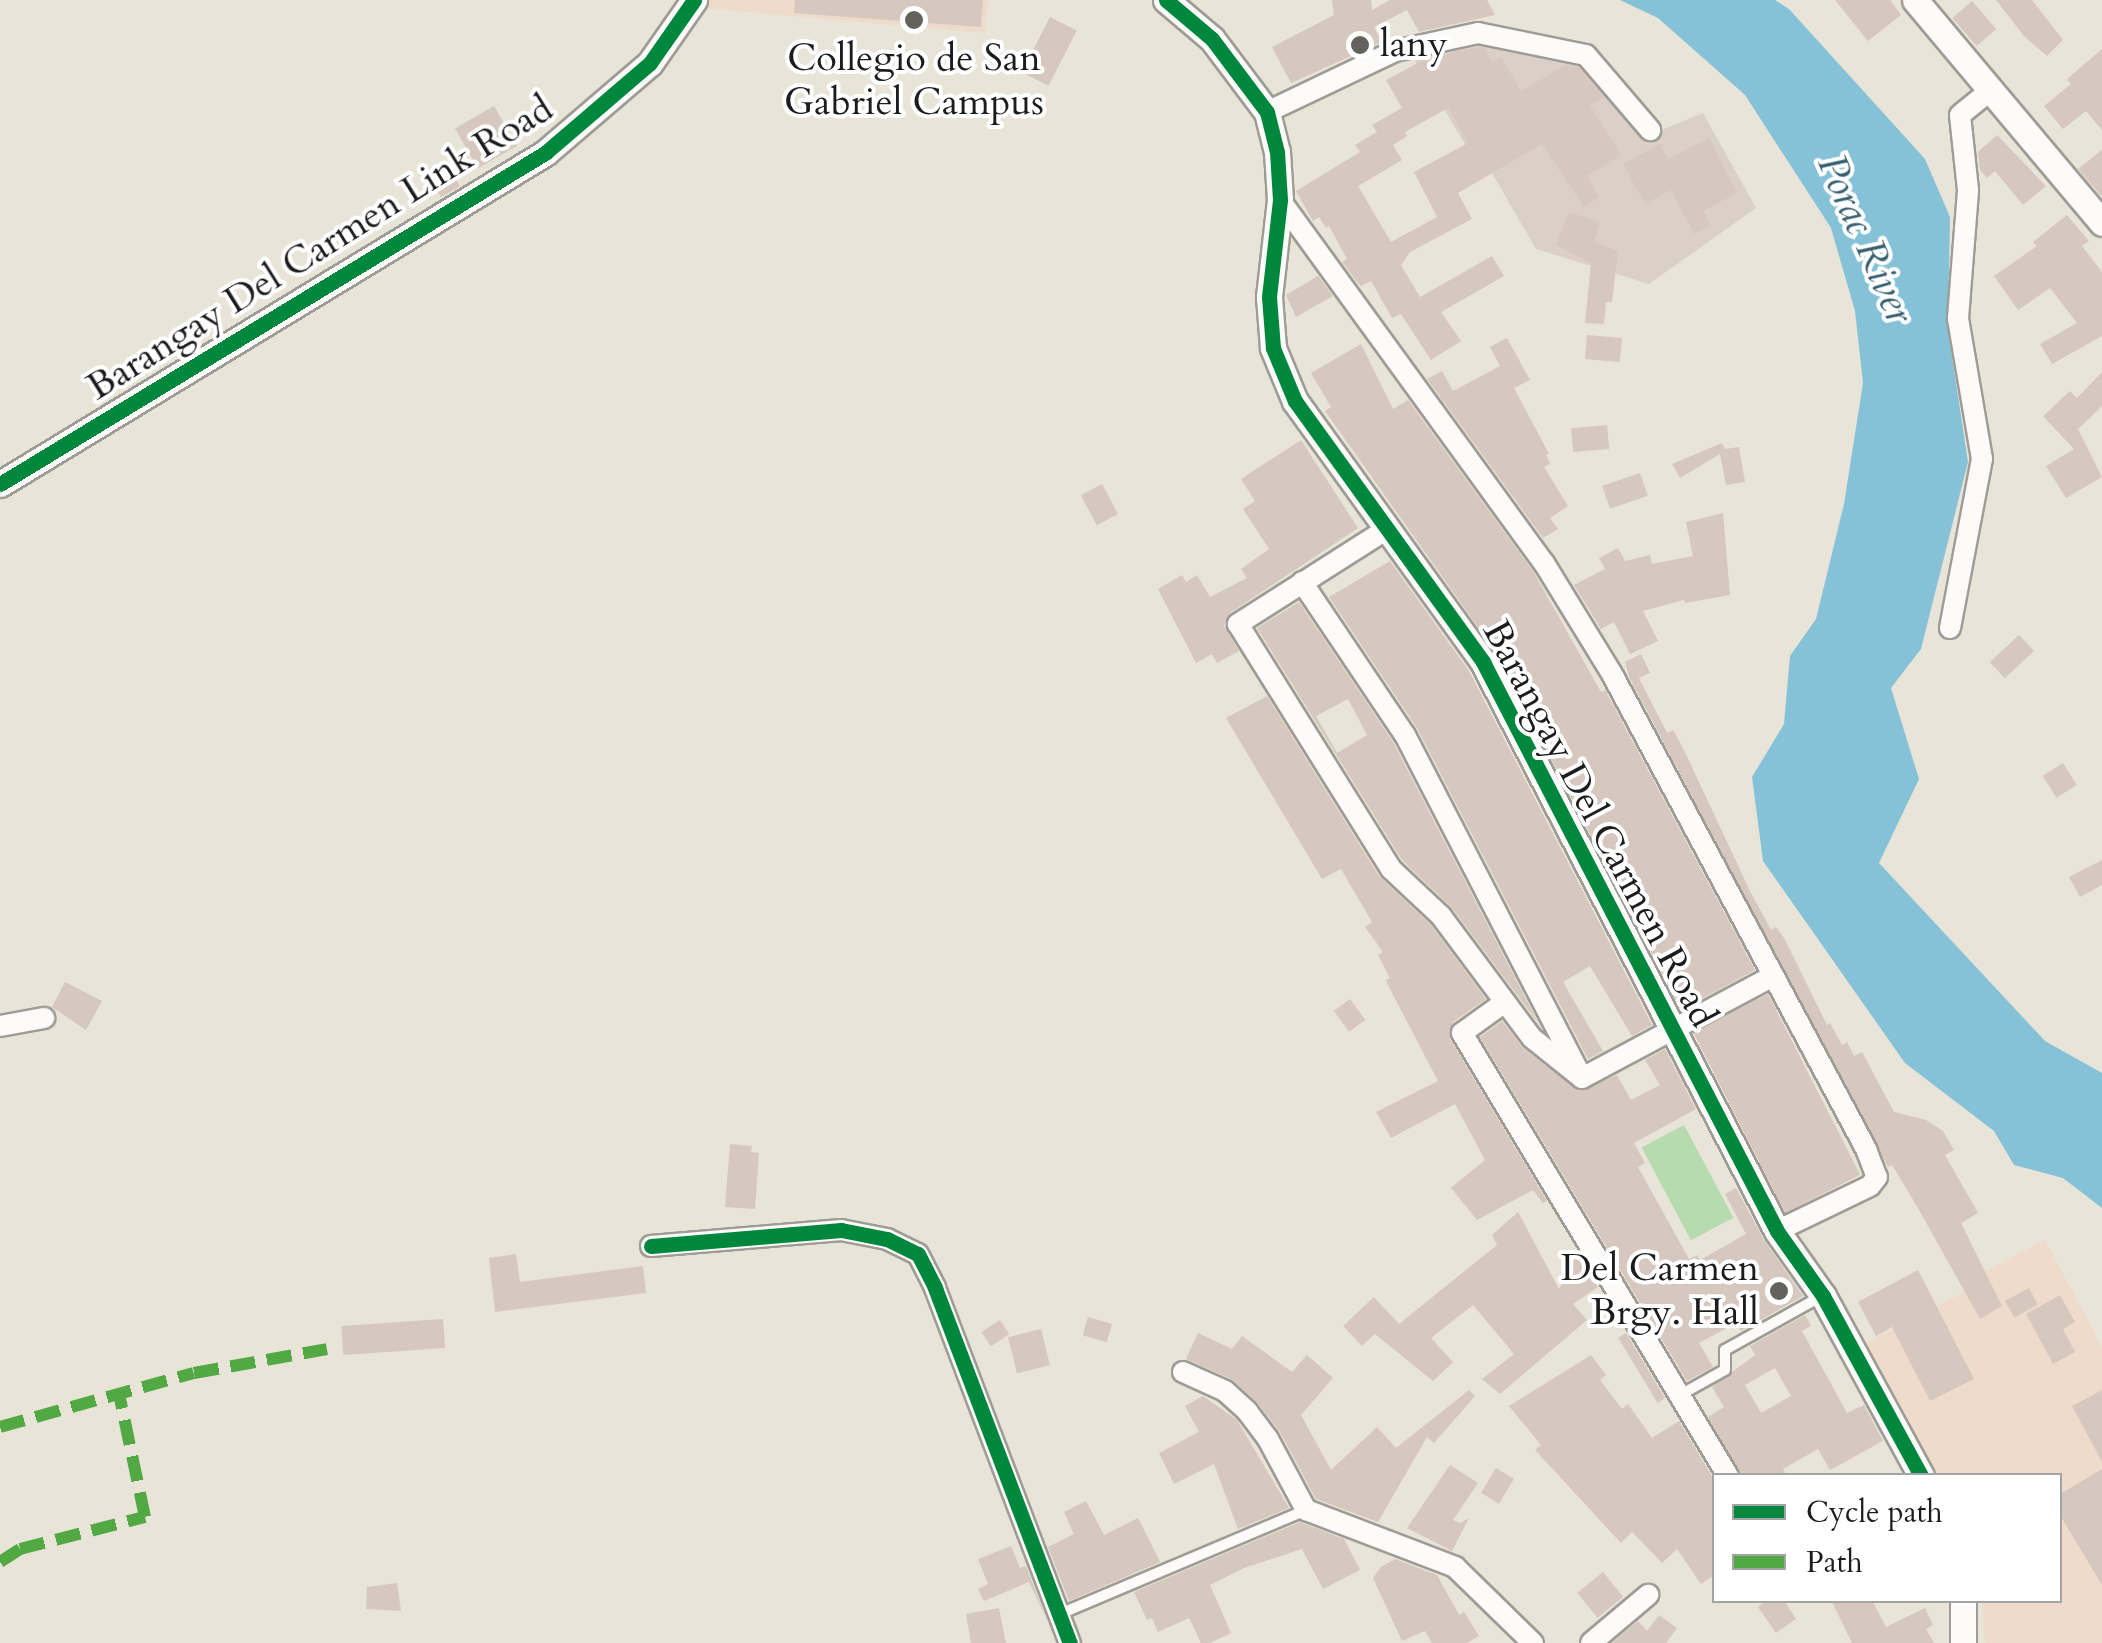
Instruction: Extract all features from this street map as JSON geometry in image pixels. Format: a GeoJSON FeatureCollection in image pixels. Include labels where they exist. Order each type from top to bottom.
{"type":"FeatureCollection","features":[{"type":"Feature","properties":{"kind":"street","name":"Barangay Del Carmen Link Road"},"geometry":{"type":"LineString","coordinates":[[0,484],[545,153],[650,63],[694,0]]}},
{"type":"Feature","properties":{"kind":"street","name":"Barangay Del Carmen Road"},"geometry":{"type":"LineString","coordinates":[[1166,0],[1212,39],[1268,112],[1277,152],[1280,200],[1270,297],[1273,348],[1295,400],[1483,662],[1777,1231],[1823,1296],[1919,1473]]}},
{"type":"Feature","properties":{"kind":"street"},"geometry":{"type":"LineString","coordinates":[[1916,0],[2102,223]]}},
{"type":"Feature","properties":{"kind":"street"},"geometry":{"type":"LineString","coordinates":[[1268,112],[1395,51],[1478,33],[1586,54],[1650,130]]}},
{"type":"Feature","properties":{"kind":"street"},"geometry":{"type":"LineString","coordinates":[[1950,628],[1982,459],[1958,318],[1968,190],[1960,114],[1991,90]]}},
{"type":"Feature","properties":{"kind":"street"},"geometry":{"type":"LineString","coordinates":[[1280,200],[1544,563],[1612,674],[1877,1177],[1870,1186],[1777,1231]]}},
{"type":"Feature","properties":{"kind":"street"},"geometry":{"type":"LineString","coordinates":[[1387,529],[1238,624],[1392,869],[1442,916],[1532,1038],[1582,1078]]}},
{"type":"Feature","properties":{"kind":"street"},"geometry":{"type":"LineString","coordinates":[[1302,582],[1405,735],[1582,1078]]}},
{"type":"Feature","properties":{"kind":"street"},"geometry":{"type":"LineString","coordinates":[[1582,1078],[1773,976]]}},
{"type":"Feature","properties":{"kind":"street"},"geometry":{"type":"LineString","coordinates":[[1506,1002],[1462,1034],[1726,1473]]}},
{"type":"Feature","properties":{"kind":"street"},"geometry":{"type":"LineString","coordinates":[[0,1026],[44,1018]]}},
{"type":"Feature","properties":{"kind":"street"},"geometry":{"type":"LineString","coordinates":[[650,1246],[841,1230],[887,1239],[918,1254],[935,1288],[1070,1643]]}},
{"type":"Feature","properties":{"kind":"street"},"geometry":{"type":"LineString","coordinates":[[1182,1372],[1225,1391],[1247,1411],[1268,1439],[1306,1510],[1455,1567],[1532,1643]]}},
{"type":"Feature","properties":{"kind":"street"},"geometry":{"type":"LineString","coordinates":[[1592,1643],[1648,1595]]}},
{"type":"Feature","properties":{"kind":"street"},"geometry":{"type":"LineString","coordinates":[[1963,1643],[1964,1603]]}},
{"type":"Feature","properties":{"kind":"lane"},"geometry":{"type":"LineString","coordinates":[[1680,1395],[1725,1370],[1725,1350],[1823,1296]]}},
{"type":"Feature","properties":{"kind":"lane"},"geometry":{"type":"LineString","coordinates":[[1059,1614],[1306,1510]]}},
{"type":"Feature","properties":{"kind":"shaded area","name":"Collegio de San Gabriel Campus"},"geometry":{"type":"Polygon","coordinates":[[[706,0],[988,0],[985,33],[700,8],[706,0]]]}},
{"type":"Feature","properties":{"kind":"shaded area"},"geometry":{"type":"Polygon","coordinates":[[[1481,35],[1590,63],[1647,136],[1703,113],[1756,208],[1649,284],[1536,249],[1474,142],[1466,146],[1414,59],[1481,35]]]}},
{"type":"Feature","properties":{"kind":"shaded area"},"geometry":{"type":"Polygon","coordinates":[[[2045,1240],[2102,1347],[2102,1643],[1985,1643],[1982,1603],[2062,1603],[2062,1473],[1934,1473],[1867,1343],[1989,1279],[1986,1271],[2045,1240]]]}},
{"type":"Feature","properties":{"kind":"green space"},"geometry":{"type":"Polygon","coordinates":[[[1684,1125],[1733,1218],[1691,1240],[1642,1148],[1684,1125]]]}},
{"type":"Feature","properties":{"kind":"water","name":"Porac River"},"geometry":{"type":"Polygon","coordinates":[[[1620,0],[1775,0],[1789,9],[1925,159],[1950,217],[1948,330],[1968,462],[1921,649],[1891,688],[1919,779],[1879,863],[2045,1041],[2102,1073],[2102,1208],[2063,1178],[2014,1165],[1994,1131],[1905,1063],[1763,861],[1752,777],[1784,724],[1790,656],[1816,619],[1844,504],[1863,383],[1855,311],[1831,228],[1745,95],[1658,18],[1620,0]]]}},
{"type":"Feature","properties":{"kind":"building","name":"Collegio de San Gabriel Campus"},"geometry":{"type":"Polygon","coordinates":[[[795,0],[983,0],[981,27],[794,13],[795,0]]]}},
{"type":"Feature","properties":{"kind":"building"},"geometry":{"type":"Polygon","coordinates":[[[1332,0],[1371,0],[1372,10],[1390,0],[1487,0],[1495,15],[1419,32],[1407,10],[1374,27],[1382,42],[1291,83],[1272,47],[1334,15],[1332,0]]]}},
{"type":"Feature","properties":{"kind":"building"},"geometry":{"type":"Polygon","coordinates":[[[1835,0],[1890,0],[1901,15],[1868,41],[1835,0]]]}},
{"type":"Feature","properties":{"kind":"building"},"geometry":{"type":"Polygon","coordinates":[[[1996,0],[2032,0],[2063,40],[2047,56],[2024,36],[1996,0]]]}},
{"type":"Feature","properties":{"kind":"building"},"geometry":{"type":"Polygon","coordinates":[[[1972,1],[1996,29],[1977,46],[1952,18],[1972,1]]]}},
{"type":"Feature","properties":{"kind":"building"},"geometry":{"type":"Polygon","coordinates":[[[1050,17],[1077,31],[1049,86],[1022,72],[1050,17]]]}},
{"type":"Feature","properties":{"kind":"building"},"geometry":{"type":"Polygon","coordinates":[[[1485,48],[1492,63],[1501,57],[1521,91],[1565,65],[1578,67],[1604,97],[1590,105],[1621,155],[1587,176],[1599,197],[1584,207],[1542,144],[1458,193],[1472,219],[1410,252],[1401,265],[1420,297],[1492,256],[1504,276],[1441,312],[1461,341],[1431,360],[1401,314],[1392,318],[1371,281],[1361,286],[1357,282],[1342,262],[1347,259],[1329,226],[1326,228],[1319,217],[1313,221],[1296,191],[1360,152],[1355,145],[1377,132],[1372,125],[1402,108],[1386,80],[1427,58],[1485,48]],[[1448,108],[1405,132],[1407,136],[1393,145],[1402,160],[1358,186],[1391,242],[1437,217],[1414,172],[1468,143],[1448,108]]]}},
{"type":"Feature","properties":{"kind":"building"},"geometry":{"type":"Polygon","coordinates":[[[2102,49],[2102,130],[2086,111],[2063,129],[2044,106],[2071,84],[2067,79],[2102,49]]]}},
{"type":"Feature","properties":{"kind":"building"},"geometry":{"type":"Polygon","coordinates":[[[494,106],[517,146],[478,168],[455,128],[494,106]]]}},
{"type":"Feature","properties":{"kind":"building"},"geometry":{"type":"Polygon","coordinates":[[[1997,135],[2046,186],[2023,205],[1995,171],[1987,178],[1980,170],[1978,152],[1997,135]]]}},
{"type":"Feature","properties":{"kind":"building"},"geometry":{"type":"Polygon","coordinates":[[[1709,138],[1737,193],[1703,211],[1710,225],[1694,234],[1671,190],[1645,204],[1623,164],[1660,144],[1668,159],[1709,138]]]}},
{"type":"Feature","properties":{"kind":"building"},"geometry":{"type":"Polygon","coordinates":[[[2102,150],[2102,197],[2078,169],[2102,150]]]}},
{"type":"Feature","properties":{"kind":"building"},"geometry":{"type":"Polygon","coordinates":[[[450,169],[460,186],[441,197],[431,180],[450,169]]]}},
{"type":"Feature","properties":{"kind":"building"},"geometry":{"type":"Polygon","coordinates":[[[1569,212],[1600,222],[1594,242],[1618,251],[1612,302],[1606,302],[1604,324],[1585,323],[1591,263],[1556,245],[1569,212]]]}},
{"type":"Feature","properties":{"kind":"building"},"geometry":{"type":"Polygon","coordinates":[[[2067,215],[2089,241],[2082,246],[2102,272],[2102,336],[2052,364],[2040,344],[2077,323],[2050,288],[2018,310],[1994,276],[2037,246],[2033,242],[2067,215]]]}},
{"type":"Feature","properties":{"kind":"building"},"geometry":{"type":"Polygon","coordinates":[[[1318,276],[1333,296],[1296,317],[1286,295],[1318,276]]]}},
{"type":"Feature","properties":{"kind":"building"},"geometry":{"type":"Polygon","coordinates":[[[1587,335],[1622,338],[1620,362],[1585,359],[1587,335]]]}},
{"type":"Feature","properties":{"kind":"building"},"geometry":{"type":"Polygon","coordinates":[[[1507,338],[1530,380],[1514,388],[1549,454],[1550,464],[1544,467],[1568,506],[1550,518],[1558,529],[1543,538],[1427,379],[1442,371],[1453,391],[1500,366],[1490,347],[1507,338]]]}},
{"type":"Feature","properties":{"kind":"building"},"geometry":{"type":"Polygon","coordinates":[[[1361,344],[1393,409],[1408,400],[1533,571],[1601,692],[1605,690],[1755,970],[1681,1010],[1497,654],[1325,411],[1331,407],[1311,373],[1361,344]]]}},
{"type":"Feature","properties":{"kind":"building"},"geometry":{"type":"Polygon","coordinates":[[[2102,372],[2102,406],[2078,429],[2102,477],[2066,498],[2046,466],[2074,449],[2043,416],[2070,391],[2077,398],[2102,372]]]}},
{"type":"Feature","properties":{"kind":"building"},"geometry":{"type":"Polygon","coordinates":[[[1607,425],[1609,449],[1573,452],[1571,428],[1607,425]]]}},
{"type":"Feature","properties":{"kind":"building"},"geometry":{"type":"Polygon","coordinates":[[[1301,440],[1358,528],[1230,613],[1224,625],[1239,651],[1217,663],[1212,654],[1196,663],[1158,589],[1182,575],[1186,582],[1197,575],[1210,597],[1247,578],[1241,569],[1269,549],[1243,509],[1255,501],[1241,479],[1301,440]]]}},
{"type":"Feature","properties":{"kind":"building"},"geometry":{"type":"Polygon","coordinates":[[[1722,443],[1725,449],[1739,447],[1745,482],[1726,485],[1720,454],[1680,478],[1672,464],[1722,443]]]}},
{"type":"Feature","properties":{"kind":"building"},"geometry":{"type":"Polygon","coordinates":[[[1640,473],[1648,496],[1610,509],[1602,486],[1640,473]]]}},
{"type":"Feature","properties":{"kind":"building"},"geometry":{"type":"Polygon","coordinates":[[[1102,484],[1118,514],[1097,525],[1081,495],[1102,484]]]}},
{"type":"Feature","properties":{"kind":"building"},"geometry":{"type":"Polygon","coordinates":[[[1723,513],[1730,595],[1685,603],[1684,600],[1643,611],[1658,641],[1630,654],[1614,622],[1601,629],[1574,585],[1605,569],[1599,558],[1618,548],[1625,561],[1650,555],[1652,564],[1693,556],[1686,522],[1723,513]]]}},
{"type":"Feature","properties":{"kind":"building"},"geometry":{"type":"Polygon","coordinates":[[[1390,561],[1469,671],[1652,1025],[1632,1036],[1590,966],[1563,982],[1603,1051],[1588,1059],[1417,728],[1329,597],[1390,561]]]}},
{"type":"Feature","properties":{"kind":"building"},"geometry":{"type":"Polygon","coordinates":[[[1299,602],[1393,742],[1539,1024],[1452,908],[1402,860],[1257,628],[1299,602]],[[1348,699],[1316,716],[1337,753],[1367,735],[1348,699]]]}},
{"type":"Feature","properties":{"kind":"building"},"geometry":{"type":"Polygon","coordinates":[[[2019,635],[2034,651],[2005,678],[1990,662],[2019,635]]]}},
{"type":"Feature","properties":{"kind":"building"},"geometry":{"type":"Polygon","coordinates":[[[1641,654],[1650,673],[1639,678],[1667,733],[1673,730],[1683,748],[1750,891],[1771,930],[1776,927],[1784,938],[1827,1025],[1830,1023],[1842,1045],[1847,1042],[1854,1056],[1862,1052],[1894,1112],[1926,1120],[1943,1131],[1954,1150],[1945,1155],[1978,1213],[1961,1223],[2002,1306],[1980,1319],[1892,1165],[1888,1167],[1629,677],[1625,662],[1641,654]]]}},
{"type":"Feature","properties":{"kind":"building"},"geometry":{"type":"Polygon","coordinates":[[[1267,696],[1379,876],[1431,925],[1486,999],[1453,1022],[1450,1039],[1547,1201],[1543,1203],[1533,1190],[1477,1220],[1451,1188],[1485,1160],[1455,1104],[1391,1138],[1376,1112],[1438,1081],[1386,980],[1390,978],[1378,955],[1383,952],[1365,927],[1372,922],[1341,869],[1322,879],[1226,718],[1267,696]]]}},
{"type":"Feature","properties":{"kind":"building"},"geometry":{"type":"Polygon","coordinates":[[[2063,763],[2077,785],[2056,798],[2043,776],[2063,763]]]}},
{"type":"Feature","properties":{"kind":"building"},"geometry":{"type":"Polygon","coordinates":[[[2102,860],[2102,885],[2080,897],[2069,877],[2102,860]]]}},
{"type":"Feature","properties":{"kind":"building"},"geometry":{"type":"Polygon","coordinates":[[[65,982],[102,1001],[86,1030],[52,1007],[65,982]]]}},
{"type":"Feature","properties":{"kind":"building"},"geometry":{"type":"Polygon","coordinates":[[[1768,994],[1860,1175],[1785,1213],[1693,1032],[1768,994]]]}},
{"type":"Feature","properties":{"kind":"building"},"geometry":{"type":"Polygon","coordinates":[[[1350,999],[1365,1020],[1349,1032],[1334,1011],[1350,999]]]}},
{"type":"Feature","properties":{"kind":"building"},"geometry":{"type":"Polygon","coordinates":[[[1502,1021],[1523,1048],[1579,1091],[1617,1075],[1631,1100],[1660,1085],[1645,1060],[1665,1049],[1696,1109],[1634,1143],[1645,1163],[1638,1167],[1689,1259],[1697,1255],[1700,1260],[1746,1234],[1725,1194],[1736,1188],[1764,1240],[1803,1296],[1741,1331],[1736,1323],[1699,1343],[1713,1367],[1687,1381],[1480,1037],[1502,1021]]]}},
{"type":"Feature","properties":{"kind":"building"},"geometry":{"type":"Polygon","coordinates":[[[730,1144],[752,1146],[751,1152],[759,1153],[755,1209],[725,1207],[730,1144]]]}},
{"type":"Feature","properties":{"kind":"building"},"geometry":{"type":"Polygon","coordinates":[[[1518,1212],[1559,1289],[1578,1253],[1598,1287],[1573,1304],[1587,1320],[1500,1394],[1482,1379],[1514,1354],[1473,1305],[1431,1338],[1453,1362],[1433,1381],[1375,1334],[1362,1346],[1343,1326],[1374,1297],[1399,1324],[1497,1245],[1492,1235],[1518,1212]]]}},
{"type":"Feature","properties":{"kind":"building"},"geometry":{"type":"Polygon","coordinates":[[[516,1254],[520,1282],[643,1266],[646,1293],[495,1312],[489,1258],[516,1254]]]}},
{"type":"Feature","properties":{"kind":"building"},"geometry":{"type":"Polygon","coordinates":[[[1918,1270],[1974,1379],[1930,1401],[1892,1327],[1876,1336],[1858,1302],[1918,1270]]]}},
{"type":"Feature","properties":{"kind":"building"},"geometry":{"type":"Polygon","coordinates":[[[2029,1288],[2038,1305],[2014,1317],[2005,1301],[2029,1288]]]}},
{"type":"Feature","properties":{"kind":"building"},"geometry":{"type":"Polygon","coordinates":[[[2060,1295],[2075,1322],[2063,1329],[2075,1352],[2053,1364],[2026,1314],[2060,1295]]]}},
{"type":"Feature","properties":{"kind":"building"},"geometry":{"type":"Polygon","coordinates":[[[1805,1315],[1811,1326],[1802,1331],[1847,1413],[1864,1405],[1883,1441],[1830,1470],[1818,1449],[1783,1469],[1785,1473],[1740,1473],[1708,1417],[1724,1407],[1712,1387],[1755,1355],[1750,1346],[1805,1315]],[[1775,1368],[1745,1385],[1761,1413],[1791,1396],[1775,1368]]]}},
{"type":"Feature","properties":{"kind":"building"},"geometry":{"type":"Polygon","coordinates":[[[1088,1317],[1112,1324],[1107,1342],[1083,1335],[1088,1317]]]}},
{"type":"Feature","properties":{"kind":"building"},"geometry":{"type":"Polygon","coordinates":[[[443,1319],[445,1348],[343,1355],[341,1326],[443,1319]]]}},
{"type":"Feature","properties":{"kind":"building"},"geometry":{"type":"Polygon","coordinates":[[[1000,1320],[1009,1334],[991,1346],[982,1332],[1000,1320]]]}},
{"type":"Feature","properties":{"kind":"building"},"geometry":{"type":"Polygon","coordinates":[[[1041,1329],[1050,1365],[1017,1373],[1008,1337],[1041,1329]]]}},
{"type":"Feature","properties":{"kind":"building"},"geometry":{"type":"Polygon","coordinates":[[[1198,1333],[1232,1349],[1242,1336],[1292,1372],[1307,1355],[1333,1378],[1301,1415],[1331,1470],[1377,1427],[1396,1448],[1469,1390],[1475,1396],[1434,1443],[1427,1437],[1378,1522],[1316,1499],[1280,1432],[1256,1401],[1231,1379],[1186,1359],[1198,1333]]]}},
{"type":"Feature","properties":{"kind":"building"},"geometry":{"type":"Polygon","coordinates":[[[1626,1333],[1665,1398],[1657,1403],[1618,1338],[1626,1333]]]}},
{"type":"Feature","properties":{"kind":"building"},"geometry":{"type":"Polygon","coordinates":[[[1591,1355],[1606,1375],[1600,1380],[1622,1409],[1628,1404],[1652,1438],[1679,1421],[1712,1477],[1712,1576],[1701,1584],[1677,1549],[1662,1563],[1632,1532],[1621,1543],[1535,1450],[1541,1445],[1509,1406],[1591,1355]]]}},
{"type":"Feature","properties":{"kind":"building"},"geometry":{"type":"Polygon","coordinates":[[[2102,1390],[2102,1462],[2072,1406],[2102,1390]]]}},
{"type":"Feature","properties":{"kind":"building"},"geometry":{"type":"Polygon","coordinates":[[[1203,1396],[1237,1420],[1289,1508],[1238,1529],[1214,1464],[1174,1484],[1159,1453],[1199,1432],[1185,1406],[1203,1396]]]}},
{"type":"Feature","properties":{"kind":"building"},"geometry":{"type":"Polygon","coordinates":[[[1450,1465],[1478,1483],[1453,1520],[1460,1523],[1469,1518],[1452,1551],[1407,1528],[1450,1465]]]}},
{"type":"Feature","properties":{"kind":"building"},"geometry":{"type":"Polygon","coordinates":[[[1496,1468],[1514,1479],[1499,1504],[1481,1493],[1496,1468]]]}},
{"type":"Feature","properties":{"kind":"building"},"geometry":{"type":"Polygon","coordinates":[[[2102,1469],[2102,1585],[2062,1518],[2062,1493],[2102,1469]]]}},
{"type":"Feature","properties":{"kind":"building"},"geometry":{"type":"Polygon","coordinates":[[[1086,1501],[1104,1535],[1138,1518],[1160,1562],[1069,1601],[1048,1547],[1074,1534],[1064,1512],[1086,1501]]]}},
{"type":"Feature","properties":{"kind":"building"},"geometry":{"type":"Polygon","coordinates":[[[1300,1522],[1344,1539],[1360,1570],[1323,1589],[1302,1549],[1244,1568],[1210,1585],[1231,1633],[1210,1643],[1201,1643],[1189,1618],[1158,1632],[1152,1618],[1147,1620],[1134,1592],[1300,1522]]]}},
{"type":"Feature","properties":{"kind":"building"},"geometry":{"type":"Polygon","coordinates":[[[1011,1546],[1020,1568],[1026,1566],[1046,1618],[1029,1582],[984,1601],[978,1589],[988,1584],[978,1559],[1011,1546]]]}},
{"type":"Feature","properties":{"kind":"building"},"geometry":{"type":"Polygon","coordinates":[[[1395,1559],[1437,1575],[1459,1615],[1464,1612],[1479,1636],[1467,1643],[1432,1643],[1425,1631],[1402,1641],[1373,1578],[1381,1567],[1395,1559]]]}},
{"type":"Feature","properties":{"kind":"building"},"geometry":{"type":"Polygon","coordinates":[[[1603,1572],[1623,1597],[1597,1618],[1577,1593],[1603,1572]]]}},
{"type":"Feature","properties":{"kind":"building"},"geometry":{"type":"Polygon","coordinates":[[[397,1583],[401,1611],[366,1609],[367,1587],[397,1583]]]}},
{"type":"Feature","properties":{"kind":"building"},"geometry":{"type":"Polygon","coordinates":[[[1763,1603],[1786,1603],[1796,1619],[1776,1633],[1758,1607],[1763,1603]]]}},
{"type":"Feature","properties":{"kind":"building"},"geometry":{"type":"Polygon","coordinates":[[[1832,1603],[1874,1603],[1886,1627],[1925,1608],[1933,1625],[1926,1629],[1934,1643],[1852,1643],[1832,1603]]]}},
{"type":"Feature","properties":{"kind":"building"},"geometry":{"type":"Polygon","coordinates":[[[999,1608],[1006,1643],[971,1643],[966,1614],[999,1608]]]}},
{"type":"Feature","properties":{"kind":"building"},"geometry":{"type":"Polygon","coordinates":[[[1659,1615],[1677,1628],[1666,1643],[1612,1643],[1638,1621],[1647,1631],[1659,1615]]]}},
{"type":"Feature","properties":{"kind":"marked path"},"geometry":{"type":"LineString","coordinates":[[0,1427],[194,1373],[327,1349]]}},
{"type":"Feature","properties":{"kind":"marked path"},"geometry":{"type":"LineString","coordinates":[[0,1562],[20,1549],[145,1517],[119,1394]]}},
{"type":"Feature","properties":{"kind":"cycle path"},"geometry":{"type":"LineString","coordinates":[[0,484],[545,153],[650,63],[694,0]]}},
{"type":"Feature","properties":{"kind":"cycle path"},"geometry":{"type":"LineString","coordinates":[[1166,0],[1212,39],[1267,112],[1277,152],[1280,200],[1269,297],[1273,348],[1295,401],[1483,662],[1777,1231],[1823,1296],[1919,1473]]}},
{"type":"Feature","properties":{"kind":"cycle path"},"geometry":{"type":"LineString","coordinates":[[651,1246],[841,1230],[887,1239],[918,1254],[935,1288],[1070,1643]]}},
{"type":"Feature","properties":{"kind":"place","name":"Collegio de San Gabriel Campus"},"geometry":{"type":"Point","coordinates":[914,20]}},
{"type":"Feature","properties":{"kind":"place","name":"lany"},"geometry":{"type":"Point","coordinates":[1360,45]}},
{"type":"Feature","properties":{"kind":"place","name":"Del Carmen Brgy. Hall"},"geometry":{"type":"Point","coordinates":[1779,1291]}}]}
